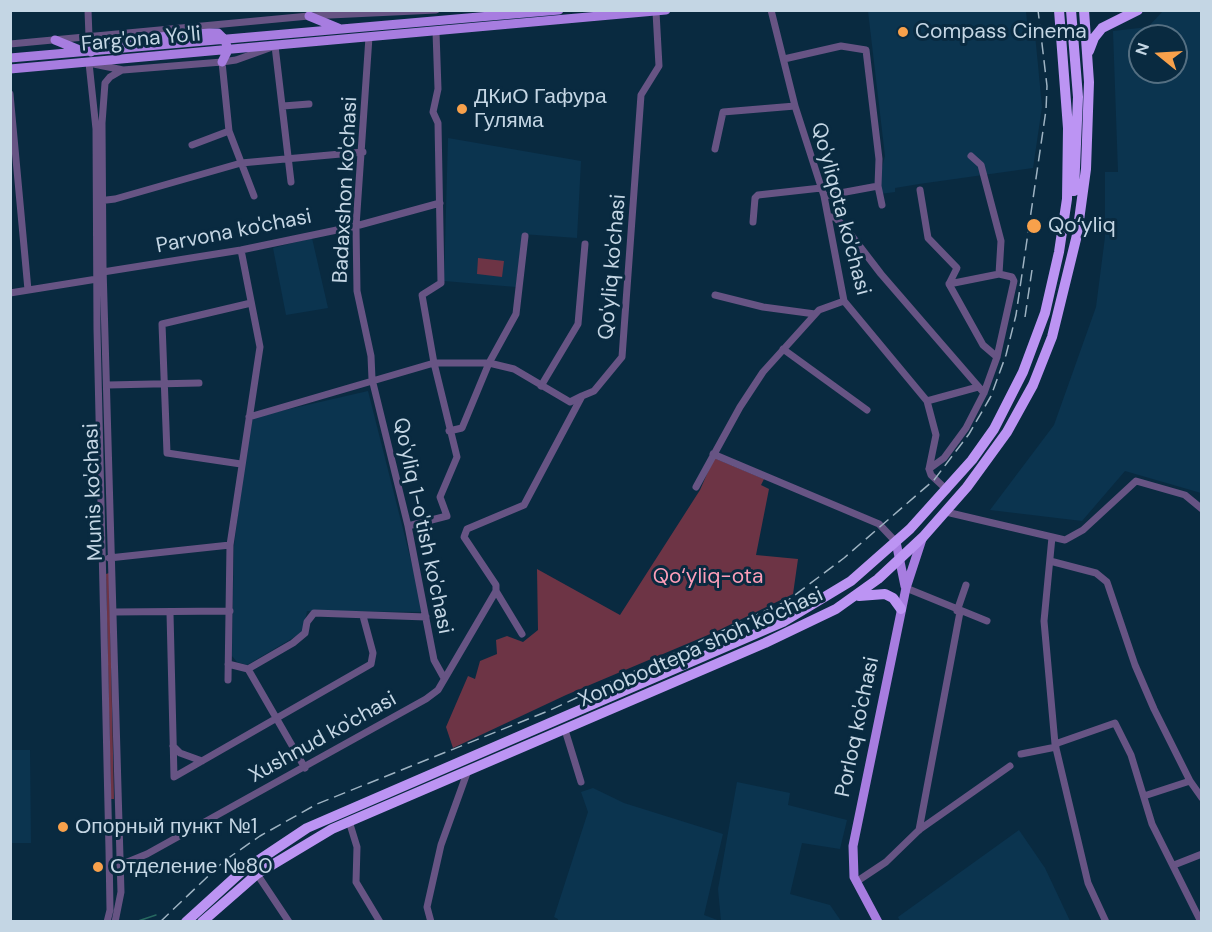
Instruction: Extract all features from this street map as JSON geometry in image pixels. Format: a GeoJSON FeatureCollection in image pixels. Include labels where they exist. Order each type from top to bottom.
{"type":"FeatureCollection","features":[{"type":"Feature","properties":{"kind":"highway","name":"Xonobodtepa shoh ko'chasi"},"geometry":{"type":"LineString","coordinates":[[202,921],[257,874],[299,847],[349,821],[467,772],[802,612],[851,581],[896,542],[947,489],[987,440],[1016,390],[1041,325],[1059,252],[1067,199],[1068,148],[1059,10]]}},
{"type":"Feature","properties":{"kind":"highway"},"geometry":{"type":"LineString","coordinates":[[1059,252],[1073,197],[1077,162],[1078,89],[1071,10]]}},
{"type":"Feature","properties":{"kind":"highway","name":"Xonobodtepa shoh ko'chasi"},"geometry":{"type":"LineString","coordinates":[[186,921],[241,872],[307,828],[808,624],[856,596],[923,537],[988,460],[1012,424],[1033,385],[1052,337],[1081,208],[1089,124],[1084,10]]}},
{"type":"Feature","properties":{"kind":"highway"},"geometry":{"type":"LineString","coordinates":[[1088,64],[1089,48],[1097,33],[1108,24],[1138,10]]}},
{"type":"Feature","properties":{"kind":"highway"},"geometry":{"type":"LineString","coordinates":[[856,596],[885,594],[893,598],[901,609]]}},
{"type":"Feature","properties":{"kind":"main road","name":"Farg'ona Yo'li"},"geometry":{"type":"LineString","coordinates":[[10,58],[559,10]]}},
{"type":"Feature","properties":{"kind":"main road","name":"Farg'ona Yo'li"},"geometry":{"type":"LineString","coordinates":[[10,69],[661,11]]}},
{"type":"Feature","properties":{"kind":"main road"},"geometry":{"type":"LineString","coordinates":[[307,32],[333,14]]}},
{"type":"Feature","properties":{"kind":"main road"},"geometry":{"type":"LineString","coordinates":[[309,16],[340,29]]}},
{"type":"Feature","properties":{"kind":"main road"},"geometry":{"type":"LineString","coordinates":[[87,51],[103,39],[218,33],[225,40],[228,50],[222,62]]}},
{"type":"Feature","properties":{"kind":"main road"},"geometry":{"type":"LineString","coordinates":[[55,40],[87,51]]}},
{"type":"Feature","properties":{"kind":"main road"},"geometry":{"type":"LineString","coordinates":[[87,51],[89,63]]}},
{"type":"Feature","properties":{"kind":"main road","name":"Porloq ko'chasi"},"geometry":{"type":"LineString","coordinates":[[878,921],[856,882],[852,862],[853,841],[901,609],[923,537]]}},
{"type":"Feature","properties":{"kind":"main road"},"geometry":{"type":"LineString","coordinates":[[896,542],[906,588]]}},
{"type":"Feature","properties":{"kind":"street"},"geometry":{"type":"LineString","coordinates":[[88,10],[89,37]]}},
{"type":"Feature","properties":{"kind":"street"},"geometry":{"type":"LineString","coordinates":[[10,44],[89,37],[103,39],[333,14],[436,10]]}},
{"type":"Feature","properties":{"kind":"street","name":"Qo'yliqota ko'chasi"},"geometry":{"type":"LineString","coordinates":[[771,10],[795,106],[824,196],[829,217],[831,245],[844,301],[927,401],[936,435],[929,469]]}},
{"type":"Feature","properties":{"kind":"street","name":"Qo'yliq ko'chasi"},"geometry":{"type":"LineString","coordinates":[[522,634],[498,593],[496,585],[464,537],[467,529],[524,505],[582,396],[594,391],[622,357],[641,94],[659,66],[661,11]]}},
{"type":"Feature","properties":{"kind":"street"},"geometry":{"type":"LineString","coordinates":[[408,526],[447,516],[440,497],[457,457],[434,363],[422,295],[441,283],[438,123],[433,112],[438,89],[436,32]]}},
{"type":"Feature","properties":{"kind":"street","name":"Badaxshon ko'chasi"},"geometry":{"type":"LineString","coordinates":[[369,37],[363,152],[356,226],[357,291],[371,356],[372,379]]}},
{"type":"Feature","properties":{"kind":"street"},"geometry":{"type":"LineString","coordinates":[[275,46],[291,182]]}},
{"type":"Feature","properties":{"kind":"street","name":"Farg'ona Yo'li"},"geometry":{"type":"LineString","coordinates":[[89,63],[123,70],[222,62],[236,60],[275,46]]}},
{"type":"Feature","properties":{"kind":"street"},"geometry":{"type":"LineString","coordinates":[[784,59],[841,46],[866,50],[879,159],[878,186],[882,204]]}},
{"type":"Feature","properties":{"kind":"street"},"geometry":{"type":"LineString","coordinates":[[222,62],[229,131],[254,196]]}},
{"type":"Feature","properties":{"kind":"street","name":"Munis ko'chasi"},"geometry":{"type":"LineString","coordinates":[[89,63],[96,129],[108,385],[120,865],[120,901],[115,921]]}},
{"type":"Feature","properties":{"kind":"street","name":"Munis ko'chasi"},"geometry":{"type":"LineString","coordinates":[[107,921],[110,910],[97,279],[104,89],[108,79],[123,70]]}},
{"type":"Feature","properties":{"kind":"street"},"geometry":{"type":"LineString","coordinates":[[10,94],[28,290]]}},
{"type":"Feature","properties":{"kind":"street"},"geometry":{"type":"LineString","coordinates":[[282,106],[309,104]]}},
{"type":"Feature","properties":{"kind":"street"},"geometry":{"type":"LineString","coordinates":[[716,149],[723,112],[795,106]]}},
{"type":"Feature","properties":{"kind":"street"},"geometry":{"type":"LineString","coordinates":[[192,145],[229,131]]}},
{"type":"Feature","properties":{"kind":"street"},"geometry":{"type":"LineString","coordinates":[[99,201],[241,163],[363,152]]}},
{"type":"Feature","properties":{"kind":"street"},"geometry":{"type":"LineString","coordinates":[[971,156],[981,165],[1002,241],[999,274]]}},
{"type":"Feature","properties":{"kind":"street"},"geometry":{"type":"LineString","coordinates":[[824,196],[878,186]]}},
{"type":"Feature","properties":{"kind":"street"},"geometry":{"type":"LineString","coordinates":[[753,222],[755,198],[758,195],[821,188]]}},
{"type":"Feature","properties":{"kind":"street"},"geometry":{"type":"LineString","coordinates":[[920,190],[928,238],[957,268],[950,284]]}},
{"type":"Feature","properties":{"kind":"street","name":"Parvona ko'chasi"},"geometry":{"type":"LineString","coordinates":[[103,272],[241,250],[356,226],[440,203]]}},
{"type":"Feature","properties":{"kind":"street"},"geometry":{"type":"LineString","coordinates":[[829,217],[835,217],[848,231],[881,274],[981,390]]}},
{"type":"Feature","properties":{"kind":"street"},"geometry":{"type":"LineString","coordinates":[[449,431],[462,428],[489,363],[516,314],[525,236]]}},
{"type":"Feature","properties":{"kind":"street"},"geometry":{"type":"LineString","coordinates":[[541,386],[578,324],[585,244]]}},
{"type":"Feature","properties":{"kind":"street"},"geometry":{"type":"LineString","coordinates":[[228,680],[230,545],[260,347],[241,250]]}},
{"type":"Feature","properties":{"kind":"street"},"geometry":{"type":"LineString","coordinates":[[947,489],[931,475],[929,469],[944,458],[966,428],[997,357],[1014,281],[1012,277],[999,274],[950,284]]}},
{"type":"Feature","properties":{"kind":"street"},"geometry":{"type":"LineString","coordinates":[[10,293],[97,279]]}},
{"type":"Feature","properties":{"kind":"street"},"geometry":{"type":"LineString","coordinates":[[950,284],[983,345],[997,357]]}},
{"type":"Feature","properties":{"kind":"street"},"geometry":{"type":"LineString","coordinates":[[715,295],[763,307],[815,314]]}},
{"type":"Feature","properties":{"kind":"street"},"geometry":{"type":"LineString","coordinates":[[696,487],[753,385],[819,310],[844,301]]}},
{"type":"Feature","properties":{"kind":"street"},"geometry":{"type":"LineString","coordinates":[[241,464],[167,453],[162,324],[251,303]]}},
{"type":"Feature","properties":{"kind":"street"},"geometry":{"type":"LineString","coordinates":[[783,349],[867,410]]}},
{"type":"Feature","properties":{"kind":"street"},"geometry":{"type":"LineString","coordinates":[[249,417],[372,379],[434,363],[489,363],[514,369],[570,402],[582,396]]}},
{"type":"Feature","properties":{"kind":"street","name":"Qo'yliq 1-o'tish ko'chasi"},"geometry":{"type":"LineString","coordinates":[[372,379],[408,526],[434,660],[444,678]]}},
{"type":"Feature","properties":{"kind":"street"},"geometry":{"type":"LineString","coordinates":[[108,385],[199,384]]}},
{"type":"Feature","properties":{"kind":"street"},"geometry":{"type":"LineString","coordinates":[[927,401],[981,390]]}},
{"type":"Feature","properties":{"kind":"street"},"geometry":{"type":"LineString","coordinates":[[99,409],[108,408]]}},
{"type":"Feature","properties":{"kind":"street"},"geometry":{"type":"LineString","coordinates":[[713,454],[879,524],[896,542]]}},
{"type":"Feature","properties":{"kind":"street"},"geometry":{"type":"LineString","coordinates":[[946,512],[1065,540],[1076,536],[1136,481],[1182,494],[1202,509]]}},
{"type":"Feature","properties":{"kind":"street"},"geometry":{"type":"LineString","coordinates":[[101,486],[111,485]]}},
{"type":"Feature","properties":{"kind":"street"},"geometry":{"type":"LineString","coordinates":[[1052,537],[1044,621],[1056,745],[1088,883],[1106,921]]}},
{"type":"Feature","properties":{"kind":"street"},"geometry":{"type":"LineString","coordinates":[[103,558],[230,545]]}},
{"type":"Feature","properties":{"kind":"street"},"geometry":{"type":"LineString","coordinates":[[1050,561],[1096,573],[1107,582],[1135,665],[1190,781],[1202,798]]}},
{"type":"Feature","properties":{"kind":"street"},"geometry":{"type":"LineString","coordinates":[[919,831],[958,611],[966,585]]}},
{"type":"Feature","properties":{"kind":"street"},"geometry":{"type":"LineString","coordinates":[[906,588],[987,621]]}},
{"type":"Feature","properties":{"kind":"street","name":"Xushnud ko'chasi"},"geometry":{"type":"LineString","coordinates":[[120,865],[147,854],[426,699],[438,690],[498,593]]}},
{"type":"Feature","properties":{"kind":"street"},"geometry":{"type":"LineString","coordinates":[[114,612],[230,611]]}},
{"type":"Feature","properties":{"kind":"street"},"geometry":{"type":"LineString","coordinates":[[170,613],[174,777],[371,664],[374,653],[363,616]]}},
{"type":"Feature","properties":{"kind":"street"},"geometry":{"type":"LineString","coordinates":[[228,664],[248,669],[305,633],[307,622],[314,613],[426,617]]}},
{"type":"Feature","properties":{"kind":"street"},"geometry":{"type":"LineString","coordinates":[[248,669],[305,768]]}},
{"type":"Feature","properties":{"kind":"street"},"geometry":{"type":"LineString","coordinates":[[1021,754],[1056,745],[1115,723],[1131,754],[1152,824],[1201,921]]}},
{"type":"Feature","properties":{"kind":"street"},"geometry":{"type":"LineString","coordinates":[[563,725],[581,782]]}},
{"type":"Feature","properties":{"kind":"street"},"geometry":{"type":"LineString","coordinates":[[173,746],[180,753],[202,761]]}},
{"type":"Feature","properties":{"kind":"street"},"geometry":{"type":"LineString","coordinates":[[856,882],[886,862],[919,831],[1010,766]]}},
{"type":"Feature","properties":{"kind":"street"},"geometry":{"type":"LineString","coordinates":[[430,921],[427,907],[441,845],[467,772]]}},
{"type":"Feature","properties":{"kind":"street"},"geometry":{"type":"LineString","coordinates":[[1144,796],[1190,781]]}},
{"type":"Feature","properties":{"kind":"street"},"geometry":{"type":"LineString","coordinates":[[108,804],[117,804]]}},
{"type":"Feature","properties":{"kind":"street"},"geometry":{"type":"LineString","coordinates":[[349,821],[357,847],[356,882],[380,921]]}},
{"type":"Feature","properties":{"kind":"street"},"geometry":{"type":"LineString","coordinates":[[109,850],[119,850]]}},
{"type":"Feature","properties":{"kind":"street"},"geometry":{"type":"LineString","coordinates":[[1174,865],[1202,854]]}},
{"type":"Feature","properties":{"kind":"street"},"geometry":{"type":"LineString","coordinates":[[257,874],[289,921]]}},
{"type":"Feature","properties":{"kind":"shaded area"},"geometry":{"type":"Polygon","coordinates":[[[868,11],[1026,11],[1028,33],[1035,34],[1042,107],[1033,168],[895,188],[895,192],[880,194],[878,183],[885,156],[868,11]]]}},
{"type":"Feature","properties":{"kind":"shaded area"},"geometry":{"type":"Polygon","coordinates":[[[1163,11],[1201,11],[1201,493],[1125,471],[1082,521],[990,510],[1054,425],[1096,307],[1105,237],[1105,172],[1118,172],[1113,31],[1128,29],[1128,84],[1188,84],[1188,24],[1151,24],[1163,11]]]}},
{"type":"Feature","properties":{"kind":"shaded area"},"geometry":{"type":"Polygon","coordinates":[[[448,138],[581,161],[577,238],[522,234],[516,287],[444,281],[448,138]]]}},
{"type":"Feature","properties":{"kind":"shaded area"},"geometry":{"type":"Polygon","coordinates":[[[312,238],[328,308],[286,315],[273,248],[312,238]]]}},
{"type":"Feature","properties":{"kind":"shaded area"},"geometry":{"type":"Polygon","coordinates":[[[368,391],[424,612],[307,611],[303,632],[247,665],[237,662],[232,656],[234,546],[250,418],[368,391]]]}},
{"type":"Feature","properties":{"kind":"shaded area"},"geometry":{"type":"Polygon","coordinates":[[[10,750],[30,750],[31,843],[11,843],[10,750]]]}},
{"type":"Feature","properties":{"kind":"shaded area"},"geometry":{"type":"Polygon","coordinates":[[[737,782],[790,793],[788,805],[847,820],[840,849],[802,843],[790,894],[830,905],[841,921],[721,921],[718,889],[737,782]]]}},
{"type":"Feature","properties":{"kind":"shaded area"},"geometry":{"type":"Polygon","coordinates":[[[593,788],[624,803],[723,834],[704,915],[720,921],[558,921],[554,917],[588,812],[581,792],[593,788]]]}},
{"type":"Feature","properties":{"kind":"shaded area"},"geometry":{"type":"Polygon","coordinates":[[[1019,830],[1045,868],[1070,921],[900,921],[898,917],[1019,830]]]}},
{"type":"Feature","properties":{"kind":"green space"},"geometry":{"type":"Polygon","coordinates":[[[478,258],[504,261],[502,277],[477,274],[478,258]]]}},
{"type":"Feature","properties":{"kind":"green space","name":"Qo‘yliq-ota"},"geometry":{"type":"Polygon","coordinates":[[[714,458],[764,479],[761,485],[769,489],[756,555],[798,559],[793,594],[715,632],[566,695],[453,748],[446,727],[468,676],[475,679],[480,661],[497,654],[496,640],[507,636],[523,642],[538,630],[537,569],[620,615],[700,490],[714,458]]]}},
{"type":"Feature","properties":{"kind":"green space"},"geometry":{"type":"Polygon","coordinates":[[[109,573],[114,799],[111,799],[106,574],[109,573]]]}},
{"type":"Feature","properties":{"kind":"waterway"},"geometry":{"type":"LineString","coordinates":[[135,922],[156,915]]}},
{"type":"Feature","properties":{"kind":"railway"},"geometry":{"type":"LineString","coordinates":[[160,922],[224,861],[260,836],[317,804],[548,711],[787,601],[844,558],[934,480],[969,434],[991,396],[1006,355],[1016,315],[1046,110],[1047,86],[1038,10]]}},
{"type":"Feature","properties":{"kind":"railway"},"geometry":{"type":"LineString","coordinates":[[1025,317],[1032,270]]}},
{"type":"Feature","properties":{"kind":"place","name":"Compass Cinema"},"geometry":{"type":"Point","coordinates":[903,32]}},
{"type":"Feature","properties":{"kind":"place","name":"ДКиО Гафура Гуляма"},"geometry":{"type":"Point","coordinates":[462,109]}},
{"type":"Feature","properties":{"kind":"place","name":"Qo‘yliq"},"geometry":{"type":"Point","coordinates":[1034,226]}},
{"type":"Feature","properties":{"kind":"place","name":"Опорный пункт №1"},"geometry":{"type":"Point","coordinates":[63,827]}},
{"type":"Feature","properties":{"kind":"place","name":"Отделение №80"},"geometry":{"type":"Point","coordinates":[98,867]}}]}
